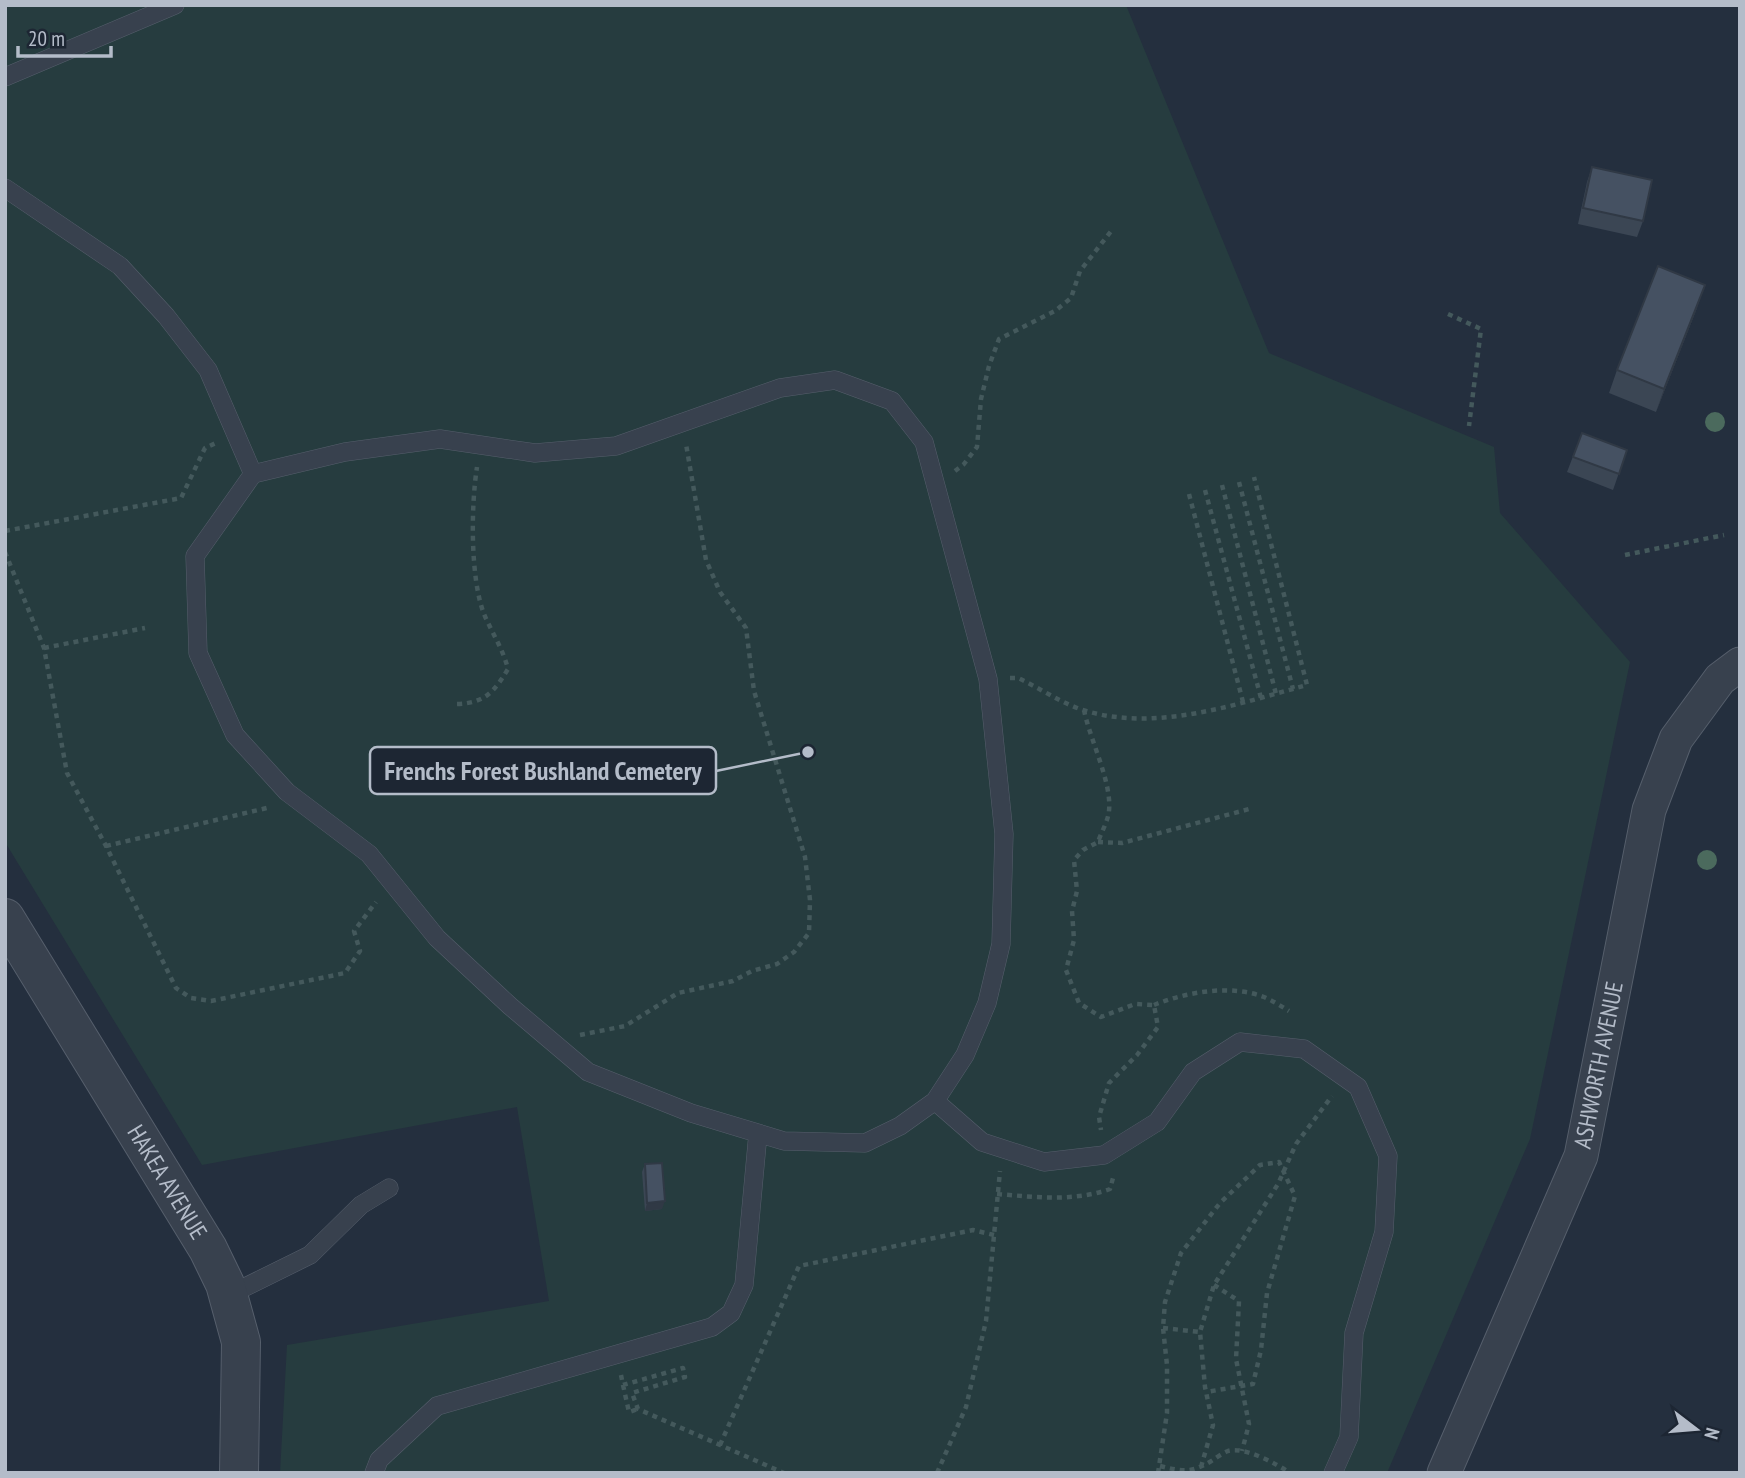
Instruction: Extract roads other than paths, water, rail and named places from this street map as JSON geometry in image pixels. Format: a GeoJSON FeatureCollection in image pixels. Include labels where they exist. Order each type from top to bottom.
{"type":"FeatureCollection","features":[{"type":"Feature","properties":{"kind":"street","name":"ASHWORTH AVENUE"},"geometry":{"type":"LineString","coordinates":[[1444,1473],[1581,1156],[1648,810],[1676,739],[1720,678],[1740,664]]}},
{"type":"Feature","properties":{"kind":"street","name":"HAKEA AVENUE"},"geometry":{"type":"LineString","coordinates":[[5,918],[208,1249],[229,1295],[241,1342],[239,1473]]}},
{"type":"Feature","properties":{"kind":"lane"},"geometry":{"type":"LineString","coordinates":[[5,77],[175,5]]}},
{"type":"Feature","properties":{"kind":"lane"},"geometry":{"type":"LineString","coordinates":[[5,188],[120,266],[166,316],[208,370],[253,474]]}},
{"type":"Feature","properties":{"kind":"lane"},"geometry":{"type":"LineString","coordinates":[[835,380],[892,401],[924,442],[988,679],[1004,834],[1001,944],[987,1003],[965,1055],[934,1101],[900,1126],[865,1143],[784,1141],[691,1113],[588,1072],[510,1006],[437,938],[369,854],[287,792],[235,735],[198,653],[195,556],[253,474],[345,452],[440,439],[536,453],[616,446],[780,387],[835,380]]}},
{"type":"Feature","properties":{"kind":"lane"},"geometry":{"type":"LineString","coordinates":[[934,1101],[982,1142],[1044,1162],[1104,1154],[1157,1122],[1193,1072],[1240,1042],[1304,1049],[1358,1087],[1388,1156],[1384,1232],[1354,1333],[1349,1437],[1333,1473]]}},
{"type":"Feature","properties":{"kind":"lane"},"geometry":{"type":"LineString","coordinates":[[374,1473],[379,1460],[437,1406],[712,1327],[731,1313],[744,1285],[758,1133]]}},
{"type":"Feature","properties":{"kind":"lane"},"geometry":{"type":"LineString","coordinates":[[229,1295],[310,1255],[361,1205],[389,1188]]}},
{"type":"Feature","properties":{"kind":"place","name":"Frenchs Forest Bushland Cemetery"},"geometry":{"type":"Point","coordinates":[808,752]}}]}
